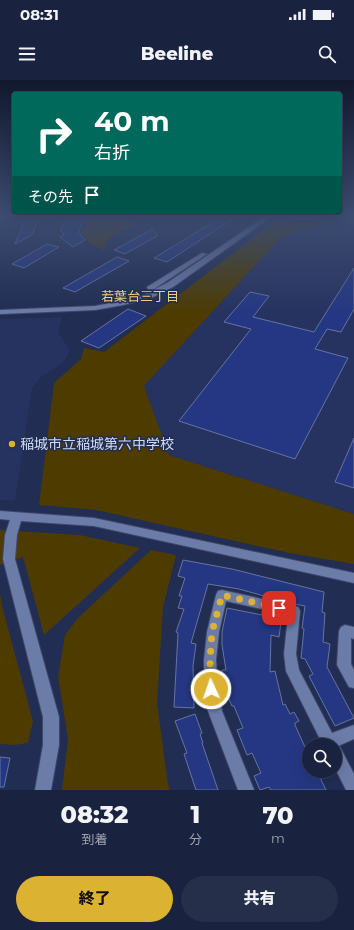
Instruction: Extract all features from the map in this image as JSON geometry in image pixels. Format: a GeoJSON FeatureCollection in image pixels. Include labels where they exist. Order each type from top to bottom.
{"type":"FeatureCollection","features":[{"type":"Feature","properties":{"kind":"street"},"geometry":{"type":"LineString","coordinates":[[0,307],[84,304],[103,302],[135,294],[161,282],[212,248]]}},
{"type":"Feature","properties":{"kind":"street"},"geometry":{"type":"LineString","coordinates":[[0,312],[95,308],[148,296],[170,285],[223,248]]}},
{"type":"Feature","properties":{"kind":"street"},"geometry":{"type":"LineString","coordinates":[[0,515],[94,522],[354,578]]}},
{"type":"Feature","properties":{"kind":"street"},"geometry":{"type":"LineString","coordinates":[[17,516],[11,535],[9,559],[50,717],[50,745],[42,790]]}},
{"type":"Feature","properties":{"kind":"street"},"geometry":{"type":"LineString","coordinates":[[246,790],[215,711],[211,689],[210,660],[212,632],[222,595],[294,611],[290,654],[293,671],[328,738]]}},
{"type":"Feature","properties":{"kind":"street"},"geometry":{"type":"LineString","coordinates":[[354,633],[345,631],[344,665],[354,682]]}},
{"type":"Feature","properties":{"kind":"street"},"geometry":{"type":"LineString","coordinates":[[342,740],[354,732]]}},
{"type":"Feature","properties":{"kind":"street"},"geometry":{"type":"LineString","coordinates":[[342,766],[354,790]]}},
{"type":"Feature","properties":{"kind":"shaded area"},"geometry":{"type":"Polygon","coordinates":[[[240,248],[271,248],[144,386],[169,455],[354,514],[354,564],[289,553],[96,510],[39,505],[54,383],[81,359],[84,348],[104,352],[240,248]]]}},
{"type":"Feature","properties":{"kind":"shaded area"},"geometry":{"type":"Polygon","coordinates":[[[271,248],[354,248],[354,514],[169,455],[144,386],[271,248]]]}},
{"type":"Feature","properties":{"kind":"shaded area","name":"稲城市立稲城第六中学校"},"geometry":{"type":"Polygon","coordinates":[[[62,317],[58,332],[69,349],[68,356],[59,365],[41,377],[32,388],[15,500],[0,500],[0,319],[62,317]]]}},
{"type":"Feature","properties":{"kind":"shaded area"},"geometry":{"type":"Polygon","coordinates":[[[0,530],[80,535],[140,548],[44,635],[23,557],[0,565],[0,530]]]}},
{"type":"Feature","properties":{"kind":"shaded area"},"geometry":{"type":"Polygon","coordinates":[[[151,550],[176,555],[163,607],[157,703],[170,790],[62,790],[68,739],[58,677],[65,635],[78,618],[151,550]]]}},
{"type":"Feature","properties":{"kind":"shaded area"},"geometry":{"type":"Polygon","coordinates":[[[0,593],[2,606],[33,721],[28,743],[15,745],[0,744],[0,593]]]}},
{"type":"Feature","properties":{"kind":"building"},"geometry":{"type":"Polygon","coordinates":[[[40,248],[57,248],[24,268],[12,264],[40,248]]]}},
{"type":"Feature","properties":{"kind":"building"},"geometry":{"type":"Polygon","coordinates":[[[117,248],[135,248],[125,254],[114,250],[117,248]]]}},
{"type":"Feature","properties":{"kind":"building"},"geometry":{"type":"Polygon","coordinates":[[[170,248],[188,248],[167,262],[154,258],[170,248]]]}},
{"type":"Feature","properties":{"kind":"building"},"geometry":{"type":"Polygon","coordinates":[[[117,257],[129,261],[75,292],[63,288],[117,257]]]}},
{"type":"Feature","properties":{"kind":"building"},"geometry":{"type":"Polygon","coordinates":[[[354,268],[354,309],[341,332],[327,329],[315,349],[348,358],[295,459],[179,421],[251,329],[224,322],[250,292],[269,296],[253,317],[314,332],[354,268]]]}},
{"type":"Feature","properties":{"kind":"building"},"geometry":{"type":"Polygon","coordinates":[[[128,309],[146,316],[99,348],[81,341],[128,309]]]}},
{"type":"Feature","properties":{"kind":"building"},"geometry":{"type":"Polygon","coordinates":[[[354,438],[354,488],[335,482],[354,438]]]}},
{"type":"Feature","properties":{"kind":"building"},"geometry":{"type":"Polygon","coordinates":[[[183,560],[232,569],[324,592],[322,612],[325,613],[323,642],[330,644],[327,667],[354,718],[335,726],[309,676],[313,674],[305,659],[301,658],[304,629],[302,628],[305,606],[264,598],[264,596],[239,589],[208,584],[191,643],[196,644],[193,666],[194,708],[174,707],[178,633],[176,632],[184,609],[178,608],[182,596],[179,596],[185,578],[178,576],[183,560]]]}},
{"type":"Feature","properties":{"kind":"building"},"geometry":{"type":"Polygon","coordinates":[[[227,608],[262,615],[262,611],[282,615],[279,637],[271,635],[270,672],[275,671],[283,705],[285,704],[290,714],[294,712],[299,721],[295,723],[295,725],[302,740],[302,778],[320,778],[326,790],[271,790],[269,787],[260,790],[254,776],[261,773],[252,753],[247,755],[237,730],[243,728],[234,706],[232,706],[224,689],[222,670],[226,670],[222,645],[222,632],[227,608]]]}},
{"type":"Feature","properties":{"kind":"building"},"geometry":{"type":"Polygon","coordinates":[[[195,714],[202,733],[200,734],[202,743],[218,790],[196,790],[184,754],[187,753],[175,721],[195,714]]]}},
{"type":"Feature","properties":{"kind":"building"},"geometry":{"type":"Polygon","coordinates":[[[0,757],[10,758],[4,787],[0,787],[0,757]]]}},
{"type":"Feature","properties":{"kind":"place","name":"稲城市立稲城第六中学校"},"geometry":{"type":"Point","coordinates":[12,444]}},
{"type":"Feature","properties":{"kind":"district","name":"若葉台三丁目"},"geometry":{"type":"Point","coordinates":[140,296]}},
{"type":"Feature","properties":{"kind":"route"},"geometry":{"type":"LineString","coordinates":[[211,689],[210,660],[212,632],[222,595],[279,608]]}}]}
